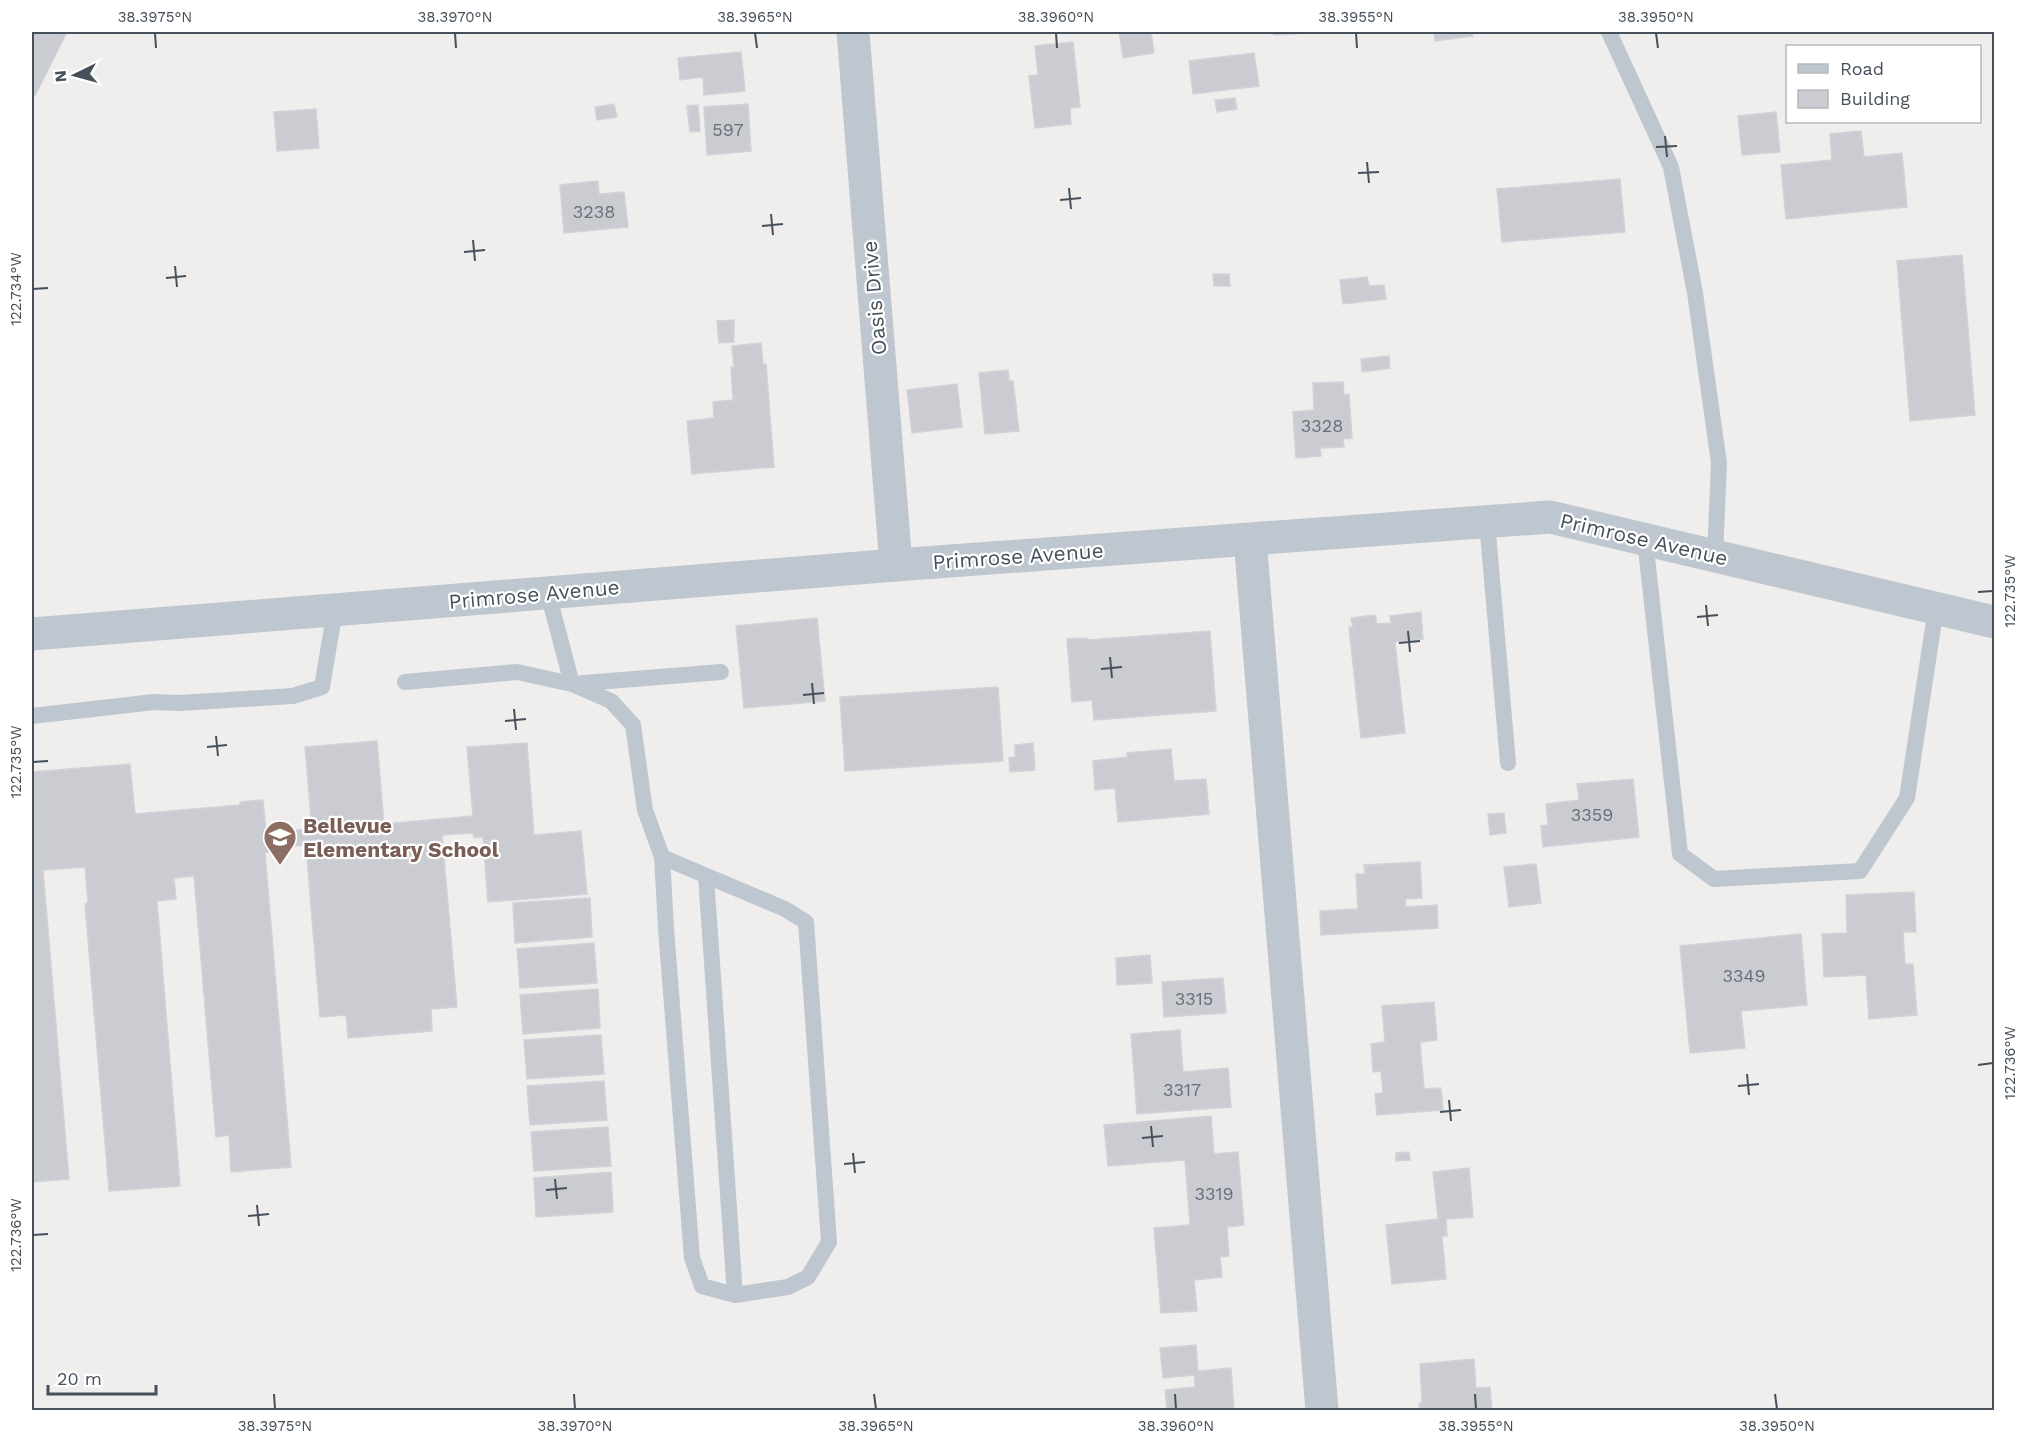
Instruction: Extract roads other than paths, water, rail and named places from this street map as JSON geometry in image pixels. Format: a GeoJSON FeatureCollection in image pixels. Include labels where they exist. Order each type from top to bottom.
{"type":"FeatureCollection","features":[{"type":"Feature","properties":{"kind":"street","name":"Oasis Drive"},"geometry":{"type":"LineString","coordinates":[[853,32],[896,565]]}},
{"type":"Feature","properties":{"kind":"street","name":"Primrose Avenue"},"geometry":{"type":"LineString","coordinates":[[32,634],[896,565],[1550,517],[1995,622]]}},
{"type":"Feature","properties":{"kind":"street"},"geometry":{"type":"LineString","coordinates":[[1250,539],[1322,1410]]}},
{"type":"Feature","properties":{"kind":"lane"},"geometry":{"type":"LineString","coordinates":[[1609,32],[1671,167],[1695,293],[1719,463],[1715,556]]}},
{"type":"Feature","properties":{"kind":"lane"},"geometry":{"type":"LineString","coordinates":[[1486,522],[1508,763]]}},
{"type":"Feature","properties":{"kind":"lane"},"geometry":{"type":"LineString","coordinates":[[1646,540],[1680,854],[1714,879],[1860,871],[1906,798],[1936,608]]}},
{"type":"Feature","properties":{"kind":"lane"},"geometry":{"type":"LineString","coordinates":[[548,593],[572,684]]}},
{"type":"Feature","properties":{"kind":"lane"},"geometry":{"type":"LineString","coordinates":[[32,716],[154,702],[180,703],[293,696],[322,687],[335,610]]}},
{"type":"Feature","properties":{"kind":"lane"},"geometry":{"type":"LineString","coordinates":[[405,682],[517,672],[572,684],[611,701],[633,725],[645,810],[662,857],[692,1258],[702,1286],[735,1295],[788,1287],[808,1277],[829,1242],[806,922],[784,909],[662,857]]}},
{"type":"Feature","properties":{"kind":"lane"},"geometry":{"type":"LineString","coordinates":[[572,684],[721,672]]}},
{"type":"Feature","properties":{"kind":"lane"},"geometry":{"type":"LineString","coordinates":[[706,876],[735,1295]]}},
{"type":"Feature","properties":{"kind":"place","name":"Bellevue Elementary School"},"geometry":{"type":"Point","coordinates":[280,866]}}]}
